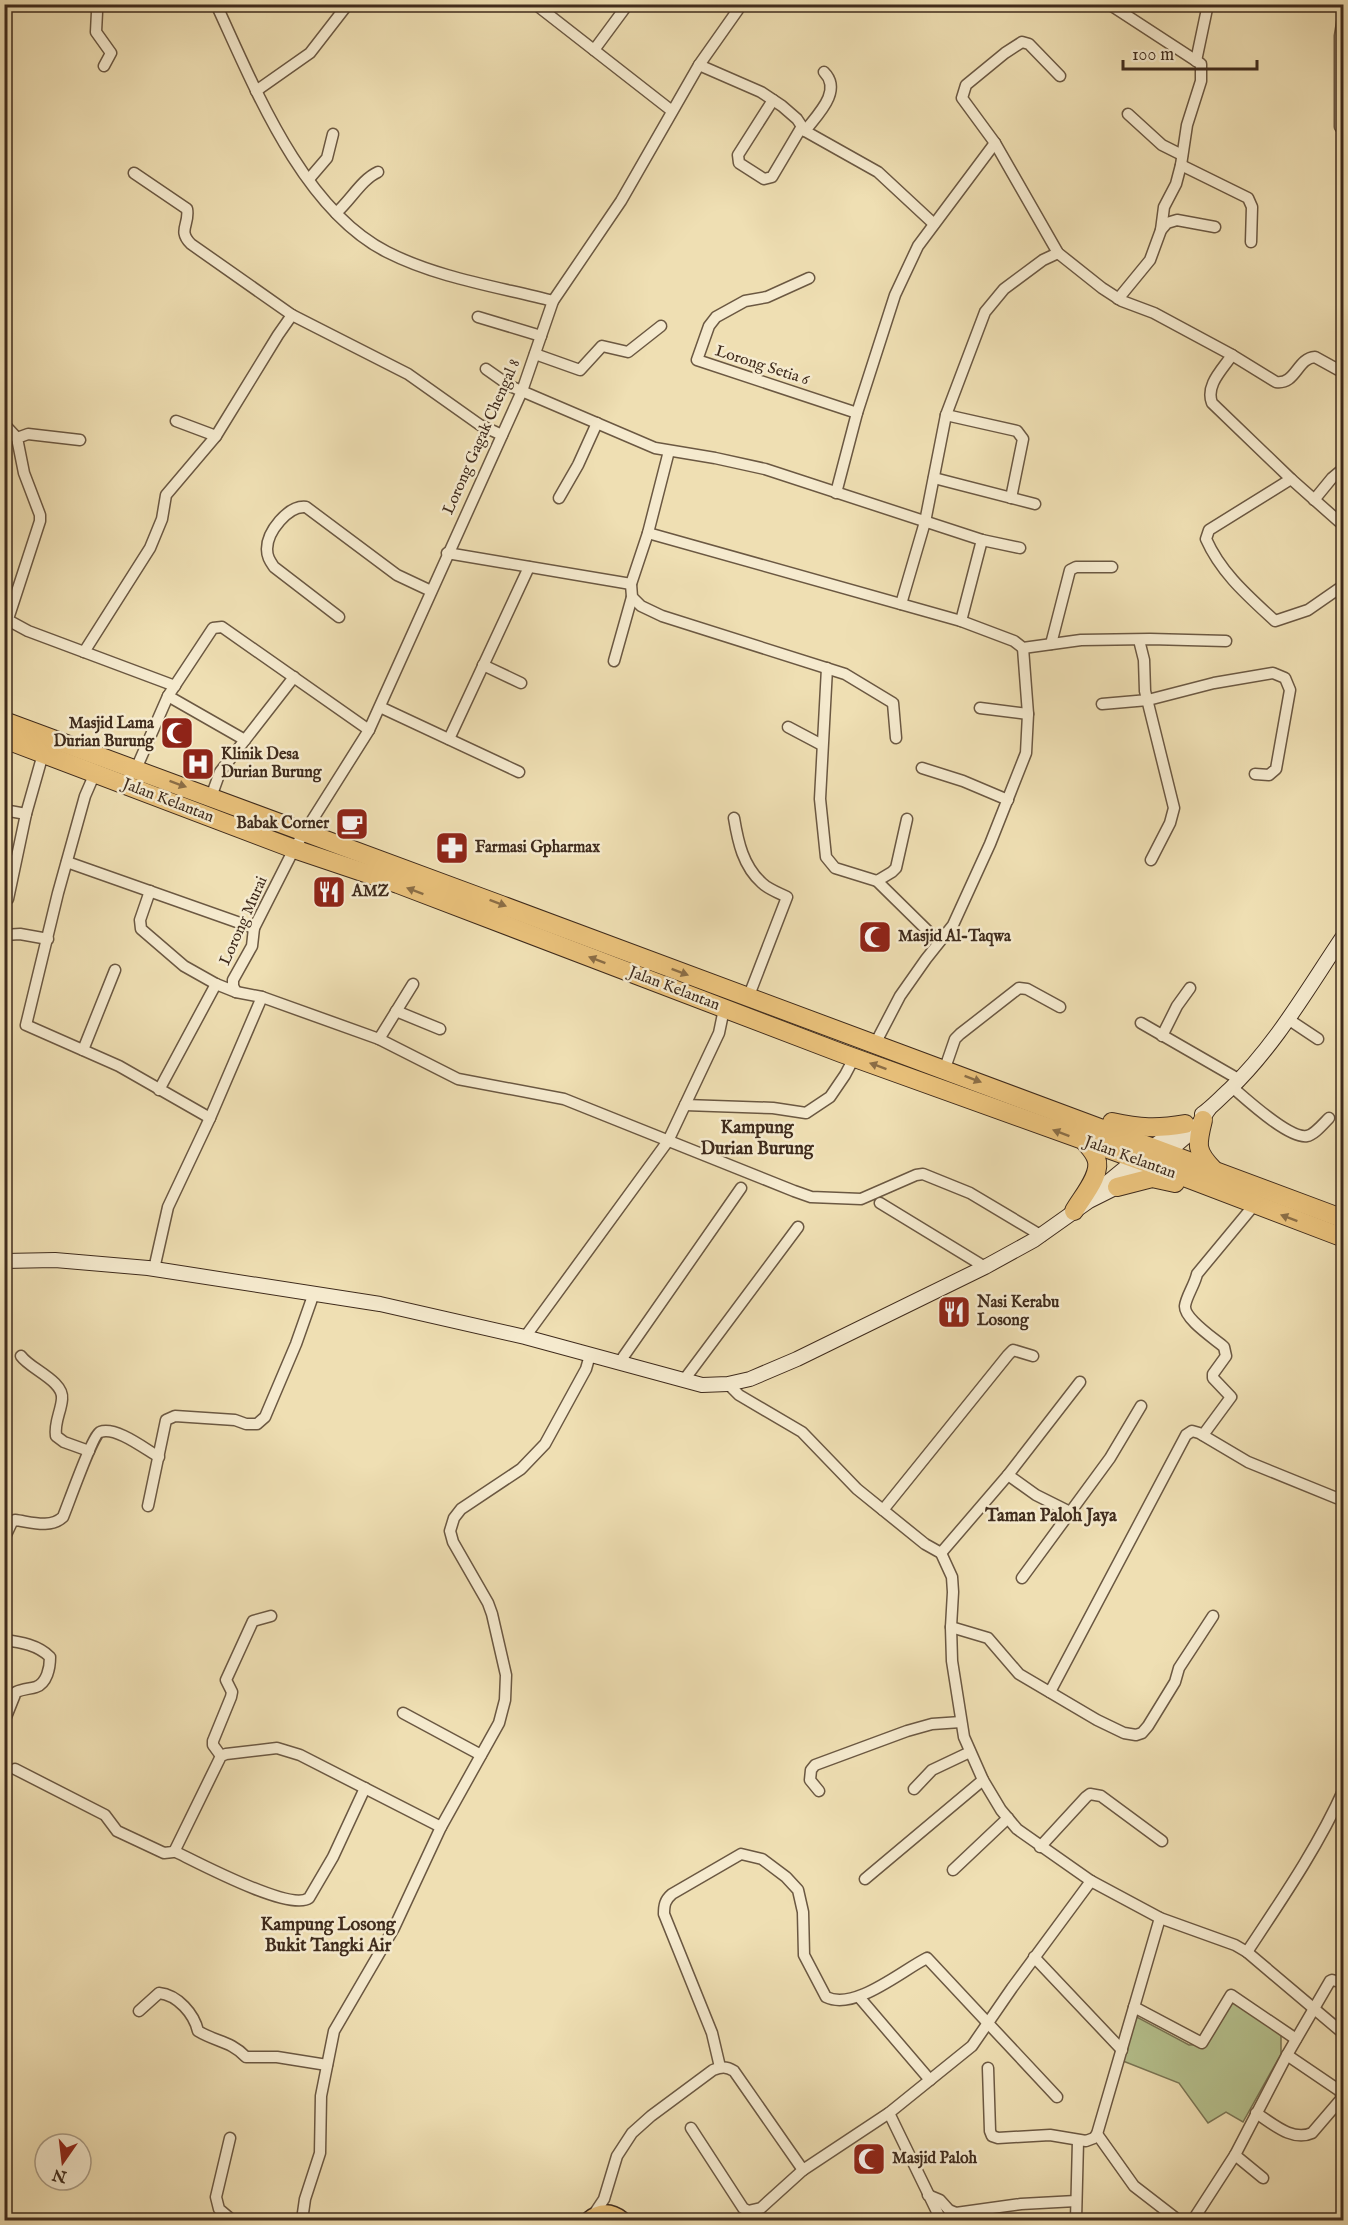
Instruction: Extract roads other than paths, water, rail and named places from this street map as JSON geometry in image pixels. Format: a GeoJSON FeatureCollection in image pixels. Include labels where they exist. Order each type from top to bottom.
{"type":"FeatureCollection","features":[{"type":"Feature","properties":{"kind":"highway","name":"Jalan Kelantan"},"geometry":{"type":"LineString","coordinates":[[4,721],[305,831],[748,998],[1046,1106],[1229,1195],[1344,1238]]}},
{"type":"Feature","properties":{"kind":"highway","name":"Jalan Kelantan"},"geometry":{"type":"LineString","coordinates":[[4,739],[294,849],[398,884],[848,1056],[1085,1142],[1215,1171],[1344,1219]]}},
{"type":"Feature","properties":{"kind":"highway"},"geometry":{"type":"LineString","coordinates":[[819,1024],[818,1032],[848,1056]]}},
{"type":"Feature","properties":{"kind":"highway"},"geometry":{"type":"LineString","coordinates":[[1046,1106],[1140,1128],[1166,1128],[1185,1124]]}},
{"type":"Feature","properties":{"kind":"highway"},"geometry":{"type":"LineString","coordinates":[[1206,1115],[1197,1140],[1200,1156],[1215,1171]]}},
{"type":"Feature","properties":{"kind":"highway"},"geometry":{"type":"LineString","coordinates":[[1081,1206],[1097,1167],[1096,1157],[1085,1142]]}},
{"type":"Feature","properties":{"kind":"highway"},"geometry":{"type":"LineString","coordinates":[[1117,1186],[1152,1178],[1229,1195]]}},
{"type":"Feature","properties":{"kind":"main road"},"geometry":{"type":"LineString","coordinates":[[589,2220],[602,2213],[609,2213],[622,2220]]}},
{"type":"Feature","properties":{"kind":"street"},"geometry":{"type":"LineString","coordinates":[[95,4],[96,32],[111,53],[104,66]]}},
{"type":"Feature","properties":{"kind":"street"},"geometry":{"type":"LineString","coordinates":[[216,4],[256,91],[288,151],[336,213],[369,242],[389,253],[438,272],[553,301]]}},
{"type":"Feature","properties":{"kind":"street"},"geometry":{"type":"LineString","coordinates":[[256,91],[310,53],[348,4]]}},
{"type":"Feature","properties":{"kind":"street"},"geometry":{"type":"LineString","coordinates":[[535,4],[672,111]]}},
{"type":"Feature","properties":{"kind":"street"},"geometry":{"type":"LineString","coordinates":[[594,50],[628,4]]}},
{"type":"Feature","properties":{"kind":"street","name":"Lorong Gagak Chengal 8"},"geometry":{"type":"LineString","coordinates":[[305,831],[369,730],[380,707],[447,553],[522,391],[553,301],[621,201],[672,111],[704,67],[742,4]]}},
{"type":"Feature","properties":{"kind":"street"},"geometry":{"type":"LineString","coordinates":[[1109,4],[1201,64],[1201,81],[1188,118],[1176,184],[1164,207],[1161,230],[1150,260],[1118,299]]}},
{"type":"Feature","properties":{"kind":"street"},"geometry":{"type":"LineString","coordinates":[[1196,61],[1208,4]]}},
{"type":"Feature","properties":{"kind":"street"},"geometry":{"type":"LineString","coordinates":[[1340,127],[1340,36],[1344,11]]}},
{"type":"Feature","properties":{"kind":"street"},"geometry":{"type":"LineString","coordinates":[[1060,76],[1029,44],[1022,42],[966,85],[962,94],[963,102],[995,143],[1058,253],[1118,299],[1154,313],[1232,355],[1276,382],[1282,383],[1291,378],[1306,359],[1311,357],[1316,357],[1344,373]]}},
{"type":"Feature","properties":{"kind":"street"},"geometry":{"type":"LineString","coordinates":[[704,67],[773,100],[797,119],[803,129],[878,172],[934,224]]}},
{"type":"Feature","properties":{"kind":"street"},"geometry":{"type":"LineString","coordinates":[[773,100],[738,155],[739,163],[764,178],[772,177],[803,129],[831,93],[831,82],[824,72]]}},
{"type":"Feature","properties":{"kind":"street"},"geometry":{"type":"LineString","coordinates":[[1128,114],[1181,160],[1248,198],[1252,207],[1251,242]]}},
{"type":"Feature","properties":{"kind":"street"},"geometry":{"type":"LineString","coordinates":[[309,179],[327,158],[333,134]]}},
{"type":"Feature","properties":{"kind":"street"},"geometry":{"type":"LineString","coordinates":[[836,493],[857,413],[895,295],[918,246],[995,143]]}},
{"type":"Feature","properties":{"kind":"street"},"geometry":{"type":"LineString","coordinates":[[336,213],[368,178],[378,172]]}},
{"type":"Feature","properties":{"kind":"street"},"geometry":{"type":"LineString","coordinates":[[134,173],[187,209],[188,214],[183,231],[185,238],[191,244],[292,315],[408,374],[480,425],[502,435]]}},
{"type":"Feature","properties":{"kind":"street"},"geometry":{"type":"LineString","coordinates":[[1161,230],[1167,223],[1177,220],[1215,227]]}},
{"type":"Feature","properties":{"kind":"street"},"geometry":{"type":"LineString","coordinates":[[901,603],[925,522],[946,415],[985,312],[1004,289],[1043,260],[1058,253]]}},
{"type":"Feature","properties":{"kind":"street","name":"Lorong Setia 6"},"geometry":{"type":"LineString","coordinates":[[809,278],[767,297],[745,301],[716,317],[709,326],[697,360],[857,413]]}},
{"type":"Feature","properties":{"kind":"street"},"geometry":{"type":"LineString","coordinates":[[84,652],[150,548],[162,519],[166,495],[216,436],[292,315]]}},
{"type":"Feature","properties":{"kind":"street"},"geometry":{"type":"LineString","coordinates":[[478,318],[541,336]]}},
{"type":"Feature","properties":{"kind":"street"},"geometry":{"type":"LineString","coordinates":[[535,354],[580,370],[600,347],[605,346],[628,352],[661,326]]}},
{"type":"Feature","properties":{"kind":"street"},"geometry":{"type":"LineString","coordinates":[[1232,355],[1211,387],[1212,403],[1344,526]]}},
{"type":"Feature","properties":{"kind":"street"},"geometry":{"type":"LineString","coordinates":[[486,369],[505,384],[640,443],[669,451],[765,469],[982,540],[1020,548]]}},
{"type":"Feature","properties":{"kind":"street"},"geometry":{"type":"LineString","coordinates":[[946,415],[1022,434],[1023,439],[1011,498]]}},
{"type":"Feature","properties":{"kind":"street"},"geometry":{"type":"LineString","coordinates":[[176,421],[216,436]]}},
{"type":"Feature","properties":{"kind":"street"},"geometry":{"type":"LineString","coordinates":[[558,498],[579,465],[597,423]]}},
{"type":"Feature","properties":{"kind":"street"},"geometry":{"type":"LineString","coordinates":[[4,424],[17,438],[24,473],[40,515],[40,521],[6,619],[28,631],[84,652],[171,691],[245,740]]}},
{"type":"Feature","properties":{"kind":"street"},"geometry":{"type":"LineString","coordinates":[[17,438],[28,434],[80,440]]}},
{"type":"Feature","properties":{"kind":"street"},"geometry":{"type":"LineString","coordinates":[[614,662],[632,597],[631,584],[648,533],[669,451]]}},
{"type":"Feature","properties":{"kind":"street"},"geometry":{"type":"LineString","coordinates":[[1314,500],[1332,478],[1344,468]]}},
{"type":"Feature","properties":{"kind":"street"},"geometry":{"type":"LineString","coordinates":[[934,478],[1035,504]]}},
{"type":"Feature","properties":{"kind":"street"},"geometry":{"type":"LineString","coordinates":[[1291,479],[1209,530],[1206,539],[1212,554],[1233,582],[1275,621],[1308,610],[1344,585]]}},
{"type":"Feature","properties":{"kind":"street"},"geometry":{"type":"LineString","coordinates":[[339,617],[274,567],[268,559],[267,547],[272,532],[291,509],[298,506],[306,507],[397,575],[431,591]]}},
{"type":"Feature","properties":{"kind":"street"},"geometry":{"type":"LineString","coordinates":[[648,533],[961,621],[1014,641],[1023,648],[1081,640],[1226,641]]}},
{"type":"Feature","properties":{"kind":"street"},"geometry":{"type":"LineString","coordinates":[[961,621],[982,540]]}},
{"type":"Feature","properties":{"kind":"street"},"geometry":{"type":"LineString","coordinates":[[447,553],[631,584]]}},
{"type":"Feature","properties":{"kind":"street"},"geometry":{"type":"LineString","coordinates":[[450,739],[529,567]]}},
{"type":"Feature","properties":{"kind":"street"},"geometry":{"type":"LineString","coordinates":[[1052,644],[1070,570],[1076,567],[1112,567]]}},
{"type":"Feature","properties":{"kind":"street"},"geometry":{"type":"LineString","coordinates":[[632,597],[642,606],[662,616],[845,674],[890,699],[895,707],[896,738]]}},
{"type":"Feature","properties":{"kind":"street"},"geometry":{"type":"LineString","coordinates":[[136,769],[171,691],[213,628],[218,627],[222,627],[369,730]]}},
{"type":"Feature","properties":{"kind":"street"},"geometry":{"type":"LineString","coordinates":[[1139,640],[1144,660],[1143,684],[1174,808],[1170,823],[1151,860]]}},
{"type":"Feature","properties":{"kind":"street"},"geometry":{"type":"LineString","coordinates":[[874,1044],[900,996],[953,925],[990,844],[1026,753],[1029,714],[1023,648]]}},
{"type":"Feature","properties":{"kind":"street"},"geometry":{"type":"LineString","coordinates":[[483,665],[521,683]]}},
{"type":"Feature","properties":{"kind":"street"},"geometry":{"type":"LineString","coordinates":[[826,668],[820,799],[825,857],[835,868],[877,881],[939,942]]}},
{"type":"Feature","properties":{"kind":"street"},"geometry":{"type":"LineString","coordinates":[[1102,704],[1148,700],[1214,683],[1273,673],[1286,678],[1290,690],[1276,769],[1269,775],[1255,774]]}},
{"type":"Feature","properties":{"kind":"street"},"geometry":{"type":"LineString","coordinates":[[211,797],[220,772],[294,677]]}},
{"type":"Feature","properties":{"kind":"street"},"geometry":{"type":"LineString","coordinates":[[380,707],[519,772]]}},
{"type":"Feature","properties":{"kind":"street"},"geometry":{"type":"LineString","coordinates":[[980,708],[1029,714]]}},
{"type":"Feature","properties":{"kind":"street"},"geometry":{"type":"LineString","coordinates":[[788,727],[822,745]]}},
{"type":"Feature","properties":{"kind":"street"},"geometry":{"type":"LineString","coordinates":[[6,903],[26,814],[44,754]]}},
{"type":"Feature","properties":{"kind":"street"},"geometry":{"type":"LineString","coordinates":[[922,768],[963,781],[1008,800]]}},
{"type":"Feature","properties":{"kind":"street"},"geometry":{"type":"LineString","coordinates":[[95,773],[85,796],[26,1025],[118,1066],[210,1118]]}},
{"type":"Feature","properties":{"kind":"street"},"geometry":{"type":"LineString","coordinates":[[4,810],[26,814]]}},
{"type":"Feature","properties":{"kind":"street"},"geometry":{"type":"LineString","coordinates":[[734,818],[737,840],[746,863],[763,884],[787,897],[748,998]]}},
{"type":"Feature","properties":{"kind":"street"},"geometry":{"type":"LineString","coordinates":[[877,881],[896,868],[907,819]]}},
{"type":"Feature","properties":{"kind":"street","name":"Lorong Murai"},"geometry":{"type":"LineString","coordinates":[[236,992],[233,980],[252,946],[254,928],[305,831]]}},
{"type":"Feature","properties":{"kind":"street"},"geometry":{"type":"LineString","coordinates":[[67,862],[254,928]]}},
{"type":"Feature","properties":{"kind":"street"},"geometry":{"type":"LineString","coordinates":[[150,891],[140,920],[141,928],[184,966],[236,992],[262,998],[379,1039],[458,1079],[564,1099],[812,1197],[861,1199],[923,1174],[970,1193],[1042,1236]]}},
{"type":"Feature","properties":{"kind":"street"},"geometry":{"type":"LineString","coordinates":[[4,935],[20,934],[48,939]]}},
{"type":"Feature","properties":{"kind":"street"},"geometry":{"type":"LineString","coordinates":[[4,1261],[55,1260],[154,1269],[314,1293],[380,1304],[525,1337],[702,1385],[728,1384],[750,1379],[797,1359],[985,1268],[1042,1236],[1081,1206],[1098,1189],[1151,1156],[1206,1115],[1236,1084],[1288,1018],[1344,935]]}},
{"type":"Feature","properties":{"kind":"street"},"geometry":{"type":"LineString","coordinates":[[83,1050],[115,970]]}},
{"type":"Feature","properties":{"kind":"street"},"geometry":{"type":"LineString","coordinates":[[159,1090],[216,984]]}},
{"type":"Feature","properties":{"kind":"street"},"geometry":{"type":"LineString","coordinates":[[379,1039],[413,984]]}},
{"type":"Feature","properties":{"kind":"street"},"geometry":{"type":"LineString","coordinates":[[945,1068],[960,1034],[1019,988],[1027,989],[1060,1007]]}},
{"type":"Feature","properties":{"kind":"street"},"geometry":{"type":"LineString","coordinates":[[1162,1036],[1177,1006],[1190,988]]}},
{"type":"Feature","properties":{"kind":"street"},"geometry":{"type":"LineString","coordinates":[[154,1269],[168,1207],[262,998]]}},
{"type":"Feature","properties":{"kind":"street"},"geometry":{"type":"LineString","coordinates":[[525,1337],[668,1141],[719,1034],[724,1009]]}},
{"type":"Feature","properties":{"kind":"street"},"geometry":{"type":"LineString","coordinates":[[396,1011],[440,1029]]}},
{"type":"Feature","properties":{"kind":"street"},"geometry":{"type":"LineString","coordinates":[[1288,1018],[1318,1039]]}},
{"type":"Feature","properties":{"kind":"street"},"geometry":{"type":"LineString","coordinates":[[1141,1023],[1236,1084],[1274,1123],[1301,1136],[1307,1136],[1329,1118]]}},
{"type":"Feature","properties":{"kind":"street"},"geometry":{"type":"LineString","coordinates":[[686,1104],[772,1108],[806,1113],[830,1097],[845,1076],[848,1056]]}},
{"type":"Feature","properties":{"kind":"street"},"geometry":{"type":"LineString","coordinates":[[1081,1206],[1117,1186],[1185,1124],[1206,1115]]}},
{"type":"Feature","properties":{"kind":"street"},"geometry":{"type":"LineString","coordinates":[[619,1363],[741,1188]]}},
{"type":"Feature","properties":{"kind":"street"},"geometry":{"type":"LineString","coordinates":[[880,1203],[985,1268]]}},
{"type":"Feature","properties":{"kind":"street"},"geometry":{"type":"LineString","coordinates":[[1203,1435],[1231,1397],[1213,1378],[1213,1374],[1226,1356],[1224,1347],[1191,1320],[1185,1309],[1186,1304],[1197,1274],[1254,1204]]}},
{"type":"Feature","properties":{"kind":"street"},"geometry":{"type":"LineString","coordinates":[[684,1380],[798,1227]]}},
{"type":"Feature","properties":{"kind":"street"},"geometry":{"type":"LineString","coordinates":[[148,1506],[166,1420],[169,1418],[235,1420],[246,1424],[257,1424],[265,1417],[296,1344],[314,1293]]}},
{"type":"Feature","properties":{"kind":"street"},"geometry":{"type":"LineString","coordinates":[[883,1510],[1008,1355],[1013,1350],[1033,1356]]}},
{"type":"Feature","properties":{"kind":"street"},"geometry":{"type":"LineString","coordinates":[[302,2220],[305,2199],[320,2153],[321,2096],[330,2043],[338,2022],[394,1928],[441,1827],[499,1723],[505,1700],[506,1675],[488,1603],[453,1542],[450,1531],[454,1518],[461,1509],[522,1469],[545,1444],[586,1369],[590,1355]]}},
{"type":"Feature","properties":{"kind":"street"},"geometry":{"type":"LineString","coordinates":[[21,1356],[27,1365],[51,1379],[60,1389],[63,1396],[55,1428],[56,1436],[63,1442],[89,1451]]}},
{"type":"Feature","properties":{"kind":"street"},"geometry":{"type":"LineString","coordinates":[[940,1553],[1008,1475],[1080,1382]]}},
{"type":"Feature","properties":{"kind":"street"},"geometry":{"type":"LineString","coordinates":[[728,1384],[739,1395],[802,1432],[857,1489],[925,1544],[940,1553],[952,1577],[952,1661],[961,1722],[970,1752],[983,1780],[1017,1829],[1090,1881],[1160,1918],[1235,1945],[1247,1952],[1344,2034]]}},
{"type":"Feature","properties":{"kind":"street"},"geometry":{"type":"LineString","coordinates":[[1022,1578],[1072,1513],[1110,1458],[1141,1406]]}},
{"type":"Feature","properties":{"kind":"street"},"geometry":{"type":"LineString","coordinates":[[4,1539],[15,1520],[49,1525],[57,1523],[63,1517],[96,1434],[101,1431],[113,1432],[128,1438],[159,1457]]}},
{"type":"Feature","properties":{"kind":"street"},"geometry":{"type":"LineString","coordinates":[[1050,1692],[1186,1435],[1192,1431],[1203,1435],[1248,1462],[1344,1501]]}},
{"type":"Feature","properties":{"kind":"street"},"geometry":{"type":"LineString","coordinates":[[1008,1475],[1036,1495],[1072,1513]]}},
{"type":"Feature","properties":{"kind":"street"},"geometry":{"type":"LineString","coordinates":[[221,1756],[213,1745],[213,1741],[232,1692],[226,1680],[253,1621],[271,1616]]}},
{"type":"Feature","properties":{"kind":"street"},"geometry":{"type":"LineString","coordinates":[[951,1627],[988,1638],[1019,1674],[1086,1714],[1130,1735],[1142,1733],[1153,1718],[1175,1682],[1179,1668],[1213,1616]]}},
{"type":"Feature","properties":{"kind":"street"},"geometry":{"type":"LineString","coordinates":[[4,1640],[31,1645],[45,1651],[50,1657],[50,1667],[45,1679],[37,1687],[24,1688],[16,1692],[4,1722]]}},
{"type":"Feature","properties":{"kind":"street"},"geometry":{"type":"LineString","coordinates":[[403,1713],[481,1755]]}},
{"type":"Feature","properties":{"kind":"street"},"geometry":{"type":"LineString","coordinates":[[819,1791],[810,1780],[811,1770],[815,1765],[906,1731],[932,1724],[961,1722]]}},
{"type":"Feature","properties":{"kind":"street"},"geometry":{"type":"LineString","coordinates":[[221,1756],[277,1748],[300,1755],[441,1827]]}},
{"type":"Feature","properties":{"kind":"street"},"geometry":{"type":"LineString","coordinates":[[914,1789],[932,1770],[970,1752]]}},
{"type":"Feature","properties":{"kind":"street"},"geometry":{"type":"LineString","coordinates":[[174,1851],[221,1756]]}},
{"type":"Feature","properties":{"kind":"street"},"geometry":{"type":"LineString","coordinates":[[15,1769],[105,1815],[117,1831],[160,1852],[174,1851],[246,1886],[295,1901],[305,1901],[309,1898],[329,1864],[365,1788]]}},
{"type":"Feature","properties":{"kind":"street"},"geometry":{"type":"LineString","coordinates":[[865,1879],[983,1780]]}},
{"type":"Feature","properties":{"kind":"street"},"geometry":{"type":"LineString","coordinates":[[1247,1952],[1301,1870],[1323,1833],[1344,1789]]}},
{"type":"Feature","properties":{"kind":"street"},"geometry":{"type":"LineString","coordinates":[[1040,1847],[1086,1797],[1096,1794],[1162,1841]]}},
{"type":"Feature","properties":{"kind":"street"},"geometry":{"type":"LineString","coordinates":[[953,1870],[1008,1818]]}},
{"type":"Feature","properties":{"kind":"street"},"geometry":{"type":"LineString","coordinates":[[720,2067],[712,2033],[664,1914],[664,1906],[672,1894],[741,1854],[762,1859],[786,1877],[798,1890],[803,1912],[804,1955],[826,1998],[834,2000],[859,1997],[927,1958],[1057,2097]]}},
{"type":"Feature","properties":{"kind":"street"},"geometry":{"type":"LineString","coordinates":[[691,2128],[743,2208],[748,2211],[761,2208],[803,2170],[889,2113],[972,2046],[1034,1956],[1090,1881]]}},
{"type":"Feature","properties":{"kind":"street"},"geometry":{"type":"LineString","coordinates":[[988,2068],[992,2136],[998,2138],[1050,2135],[1078,2141],[1094,2138],[1160,1918]]}},
{"type":"Feature","properties":{"kind":"street"},"geometry":{"type":"LineString","coordinates":[[1034,1956],[1122,2050]]}},
{"type":"Feature","properties":{"kind":"street"},"geometry":{"type":"LineString","coordinates":[[1193,2220],[1234,2155],[1287,2055],[1330,1981],[1344,1983]]}},
{"type":"Feature","properties":{"kind":"street"},"geometry":{"type":"LineString","coordinates":[[139,2010],[159,1993],[166,1994],[183,2006],[195,2020],[198,2031],[237,2047],[246,2057],[277,2057],[327,2065]]}},
{"type":"Feature","properties":{"kind":"street"},"geometry":{"type":"LineString","coordinates":[[1134,2007],[1202,2043],[1231,1995],[1296,2039]]}},
{"type":"Feature","properties":{"kind":"street"},"geometry":{"type":"LineString","coordinates":[[859,1997],[930,2080]]}},
{"type":"Feature","properties":{"kind":"street"},"geometry":{"type":"LineString","coordinates":[[1256,2113],[1293,2135],[1306,2136],[1312,2133],[1342,2098],[1340,2091],[1287,2055]]}},
{"type":"Feature","properties":{"kind":"street"},"geometry":{"type":"LineString","coordinates":[[589,2220],[604,2199],[617,2156],[633,2133],[669,2103],[720,2067],[727,2067],[734,2071],[803,2170]]}},
{"type":"Feature","properties":{"kind":"street"},"geometry":{"type":"LineString","coordinates":[[889,2113],[941,2220]]}},
{"type":"Feature","properties":{"kind":"street"},"geometry":{"type":"LineString","coordinates":[[1097,2134],[1134,2186],[1178,2220]]}},
{"type":"Feature","properties":{"kind":"street"},"geometry":{"type":"LineString","coordinates":[[230,2138],[216,2197],[219,2210],[232,2220]]}},
{"type":"Feature","properties":{"kind":"street"},"geometry":{"type":"LineString","coordinates":[[1076,2220],[1078,2141]]}},
{"type":"Feature","properties":{"kind":"street"},"geometry":{"type":"LineString","coordinates":[[1234,2155],[1263,2178]]}},
{"type":"Feature","properties":{"kind":"street"},"geometry":{"type":"LineString","coordinates":[[608,2188],[609,2200],[622,2220]]}},
{"type":"Feature","properties":{"kind":"street"},"geometry":{"type":"LineString","coordinates":[[928,2195],[940,2200],[949,2210],[956,2213],[1021,2204],[1077,2201]]}},
{"type":"Feature","properties":{"kind":"place","name":"Masjid Lama Durian Burung"},"geometry":{"type":"Point","coordinates":[177,733]}},
{"type":"Feature","properties":{"kind":"place","name":"Klinik Desa Durian Burung"},"geometry":{"type":"Point","coordinates":[198,764]}},
{"type":"Feature","properties":{"kind":"place","name":"Babak Corner"},"geometry":{"type":"Point","coordinates":[352,824]}},
{"type":"Feature","properties":{"kind":"place","name":"Farmasi Gpharmax"},"geometry":{"type":"Point","coordinates":[452,848]}},
{"type":"Feature","properties":{"kind":"place","name":"AMZ"},"geometry":{"type":"Point","coordinates":[329,892]}},
{"type":"Feature","properties":{"kind":"place","name":"Masjid Al-Taqwa"},"geometry":{"type":"Point","coordinates":[875,937]}},
{"type":"Feature","properties":{"kind":"place","name":"Nasi Kerabu Losong"},"geometry":{"type":"Point","coordinates":[954,1312]}},
{"type":"Feature","properties":{"kind":"place","name":"Masjid Paloh"},"geometry":{"type":"Point","coordinates":[869,2159]}},
{"type":"Feature","properties":{"kind":"district","name":"Kampung Durian Burung"},"geometry":{"type":"Point","coordinates":[757,1138]}},
{"type":"Feature","properties":{"kind":"district","name":"Taman Paloh Jaya"},"geometry":{"type":"Point","coordinates":[1051,1516]}},
{"type":"Feature","properties":{"kind":"district","name":"Kampung Losong Bukit Tangki Air"},"geometry":{"type":"Point","coordinates":[328,1935]}}]}
